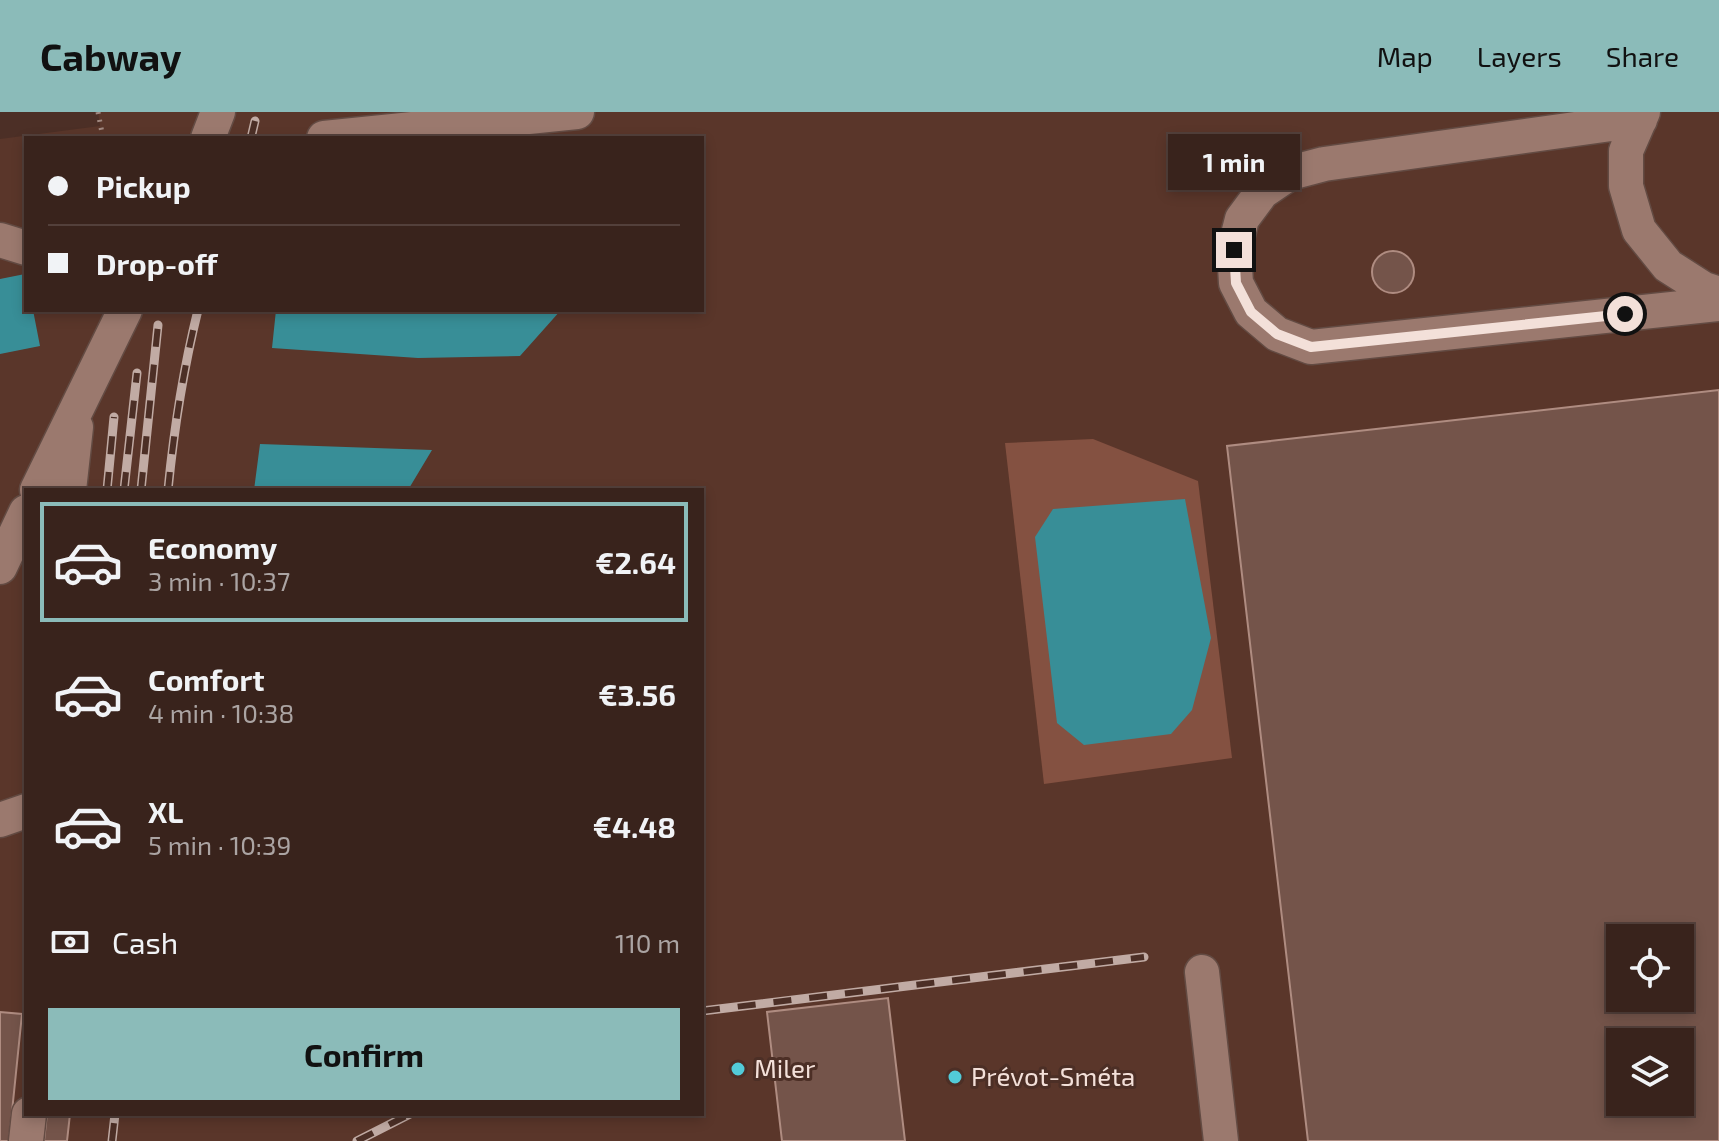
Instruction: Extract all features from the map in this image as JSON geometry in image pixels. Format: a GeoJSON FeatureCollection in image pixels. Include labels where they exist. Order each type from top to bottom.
{"type":"FeatureCollection","features":[{"type":"Feature","properties":{"kind":"street"},"geometry":{"type":"LineString","coordinates":[[209,136],[218,112]]}},
{"type":"Feature","properties":{"kind":"street"},"geometry":{"type":"LineString","coordinates":[[343,136],[577,112]]}},
{"type":"Feature","properties":{"kind":"street"},"geometry":{"type":"LineString","coordinates":[[1642,116],[1626,151],[1626,186],[1639,230],[1668,266],[1704,289],[1719,294]]}},
{"type":"Feature","properties":{"kind":"street"},"geometry":{"type":"LineString","coordinates":[[1642,116],[1324,164],[1290,173],[1262,192],[1242,219],[1234,250],[1236,283],[1251,312],[1260,320],[1277,334],[1311,347],[1719,304]]}},
{"type":"Feature","properties":{"kind":"street"},"geometry":{"type":"LineString","coordinates":[[0,240],[24,247]]}},
{"type":"Feature","properties":{"kind":"street"},"geometry":{"type":"LineString","coordinates":[[38,488],[124,312]]}},
{"type":"Feature","properties":{"kind":"street"},"geometry":{"type":"LineString","coordinates":[[69,488],[78,403]]}},
{"type":"Feature","properties":{"kind":"street"},"geometry":{"type":"LineString","coordinates":[[0,567],[24,516]]}},
{"type":"Feature","properties":{"kind":"street"},"geometry":{"type":"LineString","coordinates":[[0,820],[24,812]]}},
{"type":"Feature","properties":{"kind":"street"},"geometry":{"type":"LineString","coordinates":[[1202,972],[1221,1141]]}},
{"type":"Feature","properties":{"kind":"street"},"geometry":{"type":"LineString","coordinates":[[26,1141],[29,1116]]}},
{"type":"Feature","properties":{"kind":"path"},"geometry":{"type":"LineString","coordinates":[[98,112],[103,136]]}},
{"type":"Feature","properties":{"kind":"shaded area"},"geometry":{"type":"Polygon","coordinates":[[[98,112],[1719,112],[1719,1141],[0,1141],[0,139],[100,126],[98,112]]]}},
{"type":"Feature","properties":{"kind":"shaded area"},"geometry":{"type":"Polygon","coordinates":[[[1093,439],[1198,481],[1232,758],[1044,784],[1005,443],[1093,439]]]}},
{"type":"Feature","properties":{"kind":"water"},"geometry":{"type":"Polygon","coordinates":[[[24,274],[24,312],[33,312],[40,346],[0,354],[0,279],[24,274]]]}},
{"type":"Feature","properties":{"kind":"water"},"geometry":{"type":"Polygon","coordinates":[[[276,312],[559,312],[520,356],[418,358],[272,348],[276,312]]]}},
{"type":"Feature","properties":{"kind":"water"},"geometry":{"type":"Polygon","coordinates":[[[260,444],[432,450],[409,488],[254,488],[260,444]]]}},
{"type":"Feature","properties":{"kind":"water"},"geometry":{"type":"Polygon","coordinates":[[[1185,499],[1211,638],[1192,710],[1171,734],[1084,745],[1057,723],[1035,537],[1053,509],[1185,499]]]}},
{"type":"Feature","properties":{"kind":"building"},"geometry":{"type":"Polygon","coordinates":[[[1393,251],[1408,257],[1414,272],[1408,287],[1393,293],[1378,287],[1372,272],[1378,257],[1393,251]]]}},
{"type":"Feature","properties":{"kind":"building"},"geometry":{"type":"Polygon","coordinates":[[[1719,390],[1719,1141],[1308,1141],[1227,446],[1719,390]]]}},
{"type":"Feature","properties":{"kind":"building"},"geometry":{"type":"Polygon","coordinates":[[[888,998],[905,1141],[782,1141],[767,1012],[888,998]]]}},
{"type":"Feature","properties":{"kind":"building"},"geometry":{"type":"Polygon","coordinates":[[[0,1012],[22,1014],[9,1141],[0,1141],[0,1012]]]}},
{"type":"Feature","properties":{"kind":"building"},"geometry":{"type":"Polygon","coordinates":[[[47,1116],[70,1116],[67,1141],[44,1141],[47,1116]]]}},
{"type":"Feature","properties":{"kind":"railway"},"geometry":{"type":"LineString","coordinates":[[251,136],[255,121]]}},
{"type":"Feature","properties":{"kind":"railway"},"geometry":{"type":"LineString","coordinates":[[168,488],[180,400],[198,312]]}},
{"type":"Feature","properties":{"kind":"railway"},"geometry":{"type":"LineString","coordinates":[[141,488],[158,325]]}},
{"type":"Feature","properties":{"kind":"railway"},"geometry":{"type":"LineString","coordinates":[[124,488],[137,373]]}},
{"type":"Feature","properties":{"kind":"railway"},"geometry":{"type":"LineString","coordinates":[[107,488],[114,417]]}},
{"type":"Feature","properties":{"kind":"railway"},"geometry":{"type":"LineString","coordinates":[[704,1011],[1144,957]]}},
{"type":"Feature","properties":{"kind":"railway"},"geometry":{"type":"LineString","coordinates":[[112,1141],[115,1116]]}},
{"type":"Feature","properties":{"kind":"railway"},"geometry":{"type":"LineString","coordinates":[[357,1141],[406,1116]]}},
{"type":"Feature","properties":{"kind":"place","name":"Miler"},"geometry":{"type":"Point","coordinates":[738,1069]}},
{"type":"Feature","properties":{"kind":"place","name":"Prévot-Sméta"},"geometry":{"type":"Point","coordinates":[955,1077]}},
{"type":"Feature","properties":{"kind":"route"},"geometry":{"type":"LineString","coordinates":[[1234,250],[1236,283],[1251,312],[1277,334],[1311,347],[1625,314]]}}]}
